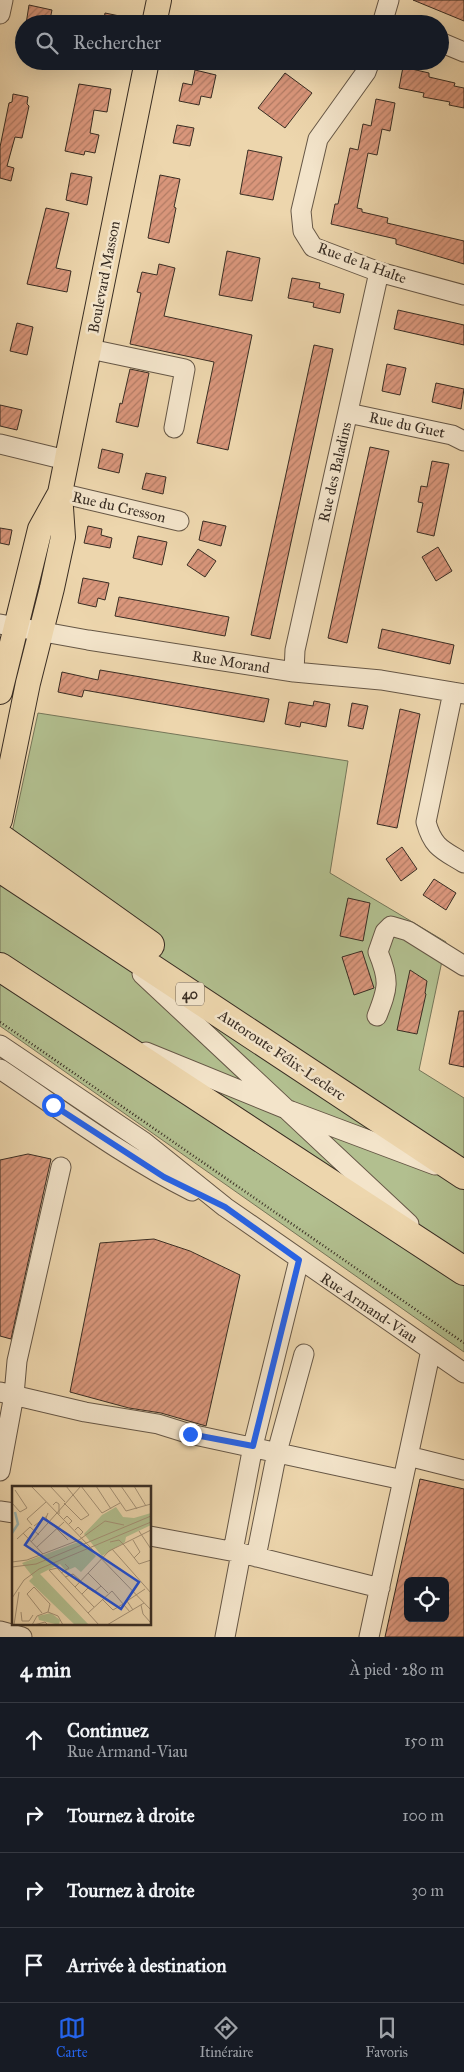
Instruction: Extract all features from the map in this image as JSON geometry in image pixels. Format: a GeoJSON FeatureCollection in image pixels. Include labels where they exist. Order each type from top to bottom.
{"type":"FeatureCollection","features":[{"type":"Feature","properties":{"kind":"highway"},"geometry":{"type":"LineString","coordinates":[[0,838],[14,868],[212,990],[464,1153]]}},
{"type":"Feature","properties":{"kind":"highway","name":"Autoroute Félix-Leclerc"},"geometry":{"type":"LineString","coordinates":[[14,868],[96,931],[464,1176]]}},
{"type":"Feature","properties":{"kind":"highway"},"geometry":{"type":"LineString","coordinates":[[2,968],[454,1265]]}},
{"type":"Feature","properties":{"kind":"highway"},"geometry":{"type":"LineString","coordinates":[[212,990],[365,1110]]}},
{"type":"Feature","properties":{"kind":"main road"},"geometry":{"type":"LineString","coordinates":[[156,15],[159,0]]}},
{"type":"Feature","properties":{"kind":"main road","name":"Boulevard Masson"},"geometry":{"type":"LineString","coordinates":[[0,820],[40,630],[52,588],[63,537],[60,493],[145,70]]}},
{"type":"Feature","properties":{"kind":"main road","name":"Boulevard Masson"},"geometry":{"type":"LineString","coordinates":[[0,692],[8,624],[40,529],[60,493]]}},
{"type":"Feature","properties":{"kind":"street"},"geometry":{"type":"LineString","coordinates":[[0,14],[3,0]]}},
{"type":"Feature","properties":{"kind":"street"},"geometry":{"type":"LineString","coordinates":[[388,15],[389,0]]}},
{"type":"Feature","properties":{"kind":"street"},"geometry":{"type":"LineString","coordinates":[[449,46],[464,52]]}},
{"type":"Feature","properties":{"kind":"street","name":"Rue de la Halte"},"geometry":{"type":"LineString","coordinates":[[367,70],[318,139],[301,211],[303,231],[313,247],[380,272],[464,295]]}},
{"type":"Feature","properties":{"kind":"street","name":"Rue des Baladins"},"geometry":{"type":"LineString","coordinates":[[294,672],[295,650],[380,272]]}},
{"type":"Feature","properties":{"kind":"street"},"geometry":{"type":"LineString","coordinates":[[90,349],[185,369],[174,428]]}},
{"type":"Feature","properties":{"kind":"street","name":"Rue du Guet"},"geometry":{"type":"LineString","coordinates":[[348,413],[452,435],[464,441]]}},
{"type":"Feature","properties":{"kind":"street"},"geometry":{"type":"LineString","coordinates":[[0,444],[66,460]]}},
{"type":"Feature","properties":{"kind":"street","name":"Rue du Cresson"},"geometry":{"type":"LineString","coordinates":[[60,493],[179,521]]}},
{"type":"Feature","properties":{"kind":"street","name":"Rue Morand"},"geometry":{"type":"LineString","coordinates":[[8,624],[88,640],[294,672],[381,680],[459,693]]}},
{"type":"Feature","properties":{"kind":"street"},"geometry":{"type":"LineString","coordinates":[[459,693],[426,822],[429,835],[436,846],[464,863]]}},
{"type":"Feature","properties":{"kind":"street"},"geometry":{"type":"LineString","coordinates":[[377,1016],[386,993],[386,972],[378,952],[386,932],[391,926],[408,931],[464,966]]}},
{"type":"Feature","properties":{"kind":"street"},"geometry":{"type":"LineString","coordinates":[[96,931],[454,1265]]}},
{"type":"Feature","properties":{"kind":"street"},"geometry":{"type":"LineString","coordinates":[[109,1037],[290,1111],[464,1176]]}},
{"type":"Feature","properties":{"kind":"street","name":"Rue Armand-Viau"},"geometry":{"type":"LineString","coordinates":[[0,1045],[144,1142],[225,1207],[464,1373]]}},
{"type":"Feature","properties":{"kind":"street","name":"Rue Armand-Viau"},"geometry":{"type":"LineString","coordinates":[[0,1069],[106,1141],[164,1177],[225,1207]]}},
{"type":"Feature","properties":{"kind":"street"},"geometry":{"type":"LineString","coordinates":[[0,1471],[7,1394],[61,1167]]}},
{"type":"Feature","properties":{"kind":"street"},"geometry":{"type":"LineString","coordinates":[[243,1554],[253,1446],[299,1260]]}},
{"type":"Feature","properties":{"kind":"street"},"geometry":{"type":"LineString","coordinates":[[369,1637],[431,1350]]}},
{"type":"Feature","properties":{"kind":"street"},"geometry":{"type":"LineString","coordinates":[[225,1637],[243,1554],[277,1452],[304,1354]]}},
{"type":"Feature","properties":{"kind":"street"},"geometry":{"type":"LineString","coordinates":[[7,1394],[84,1412],[158,1424],[190,1434],[253,1446],[403,1480]]}},
{"type":"Feature","properties":{"kind":"street"},"geometry":{"type":"LineString","coordinates":[[408,1456],[464,1470]]}},
{"type":"Feature","properties":{"kind":"street"},"geometry":{"type":"LineString","coordinates":[[151,1536],[243,1554],[380,1588]]}},
{"type":"Feature","properties":{"kind":"street"},"geometry":{"type":"LineString","coordinates":[[0,1631],[22,1637]]}},
{"type":"Feature","properties":{"kind":"path"},"geometry":{"type":"LineString","coordinates":[[0,1022],[464,1343]]}},
{"type":"Feature","properties":{"kind":"green space"},"geometry":{"type":"Polygon","coordinates":[[[38,713],[348,761],[330,873],[446,942],[419,1070],[464,1098],[464,1352],[0,1026],[0,888],[38,713]]]}},
{"type":"Feature","properties":{"kind":"building"},"geometry":{"type":"Polygon","coordinates":[[[413,0],[464,0],[464,21],[413,0]]]}},
{"type":"Feature","properties":{"kind":"building"},"geometry":{"type":"Polygon","coordinates":[[[29,5],[52,10],[51,15],[27,15],[29,5]]]}},
{"type":"Feature","properties":{"kind":"building"},"geometry":{"type":"Polygon","coordinates":[[[195,70],[216,75],[211,98],[201,96],[199,105],[179,101],[183,83],[192,85],[195,70]]]}},
{"type":"Feature","properties":{"kind":"building"},"geometry":{"type":"Polygon","coordinates":[[[402,70],[416,70],[429,73],[429,77],[455,83],[454,86],[464,88],[464,108],[449,105],[450,102],[423,97],[424,93],[399,88],[402,70]]]}},
{"type":"Feature","properties":{"kind":"building"},"geometry":{"type":"Polygon","coordinates":[[[285,73],[312,93],[285,128],[258,108],[285,73]]]}},
{"type":"Feature","properties":{"kind":"building"},"geometry":{"type":"Polygon","coordinates":[[[79,84],[111,89],[107,112],[94,110],[90,133],[99,135],[95,153],[85,151],[84,155],[65,151],[79,84]]]}},
{"type":"Feature","properties":{"kind":"building"},"geometry":{"type":"Polygon","coordinates":[[[13,94],[28,97],[27,104],[29,106],[22,138],[15,137],[7,166],[14,168],[11,181],[0,178],[0,147],[9,103],[12,102],[13,94]]]}},
{"type":"Feature","properties":{"kind":"building"},"geometry":{"type":"Polygon","coordinates":[[[376,99],[395,103],[390,131],[382,129],[377,155],[368,153],[357,208],[362,209],[362,212],[388,218],[387,223],[464,241],[464,264],[396,244],[396,239],[331,224],[335,204],[338,204],[350,148],[358,150],[363,124],[371,126],[376,99]]]}},
{"type":"Feature","properties":{"kind":"building"},"geometry":{"type":"Polygon","coordinates":[[[177,125],[194,128],[190,146],[173,143],[177,125]]]}},
{"type":"Feature","properties":{"kind":"building"},"geometry":{"type":"Polygon","coordinates":[[[248,150],[282,157],[273,200],[240,194],[248,150]]]}},
{"type":"Feature","properties":{"kind":"building"},"geometry":{"type":"Polygon","coordinates":[[[71,173],[92,177],[87,205],[66,200],[71,173]]]}},
{"type":"Feature","properties":{"kind":"building"},"geometry":{"type":"Polygon","coordinates":[[[160,175],[180,179],[169,243],[148,238],[160,175]]]}},
{"type":"Feature","properties":{"kind":"building"},"geometry":{"type":"Polygon","coordinates":[[[46,208],[69,213],[56,268],[71,271],[67,292],[27,284],[46,208]]]}},
{"type":"Feature","properties":{"kind":"building"},"geometry":{"type":"Polygon","coordinates":[[[227,251],[260,258],[252,301],[219,295],[227,251]]]}},
{"type":"Feature","properties":{"kind":"building"},"geometry":{"type":"Polygon","coordinates":[[[159,264],[175,268],[164,316],[252,335],[228,450],[197,443],[214,362],[130,344],[141,293],[137,292],[142,272],[157,275],[159,264]]]}},
{"type":"Feature","properties":{"kind":"building"},"geometry":{"type":"Polygon","coordinates":[[[292,278],[320,283],[319,288],[344,294],[340,313],[313,307],[314,303],[288,298],[292,278]]]}},
{"type":"Feature","properties":{"kind":"building"},"geometry":{"type":"Polygon","coordinates":[[[398,310],[464,325],[464,345],[394,329],[398,310]]]}},
{"type":"Feature","properties":{"kind":"building"},"geometry":{"type":"Polygon","coordinates":[[[17,323],[33,327],[27,355],[10,351],[17,323]]]}},
{"type":"Feature","properties":{"kind":"building"},"geometry":{"type":"Polygon","coordinates":[[[314,345],[333,349],[270,639],[251,635],[314,345]]]}},
{"type":"Feature","properties":{"kind":"building"},"geometry":{"type":"Polygon","coordinates":[[[387,364],[406,368],[400,395],[382,391],[387,364]]]}},
{"type":"Feature","properties":{"kind":"building"},"geometry":{"type":"Polygon","coordinates":[[[130,369],[149,373],[138,427],[116,422],[130,369]]]}},
{"type":"Feature","properties":{"kind":"building"},"geometry":{"type":"Polygon","coordinates":[[[436,383],[464,389],[461,409],[432,402],[436,383]]]}},
{"type":"Feature","properties":{"kind":"building"},"geometry":{"type":"Polygon","coordinates":[[[0,405],[22,410],[17,430],[0,426],[0,405]]]}},
{"type":"Feature","properties":{"kind":"building"},"geometry":{"type":"Polygon","coordinates":[[[370,447],[389,451],[347,643],[328,638],[370,447]]]}},
{"type":"Feature","properties":{"kind":"building"},"geometry":{"type":"Polygon","coordinates":[[[102,449],[123,454],[119,473],[98,468],[102,449]]]}},
{"type":"Feature","properties":{"kind":"building"},"geometry":{"type":"Polygon","coordinates":[[[432,461],[449,464],[434,536],[417,532],[423,503],[418,502],[421,486],[427,487],[432,461]]]}},
{"type":"Feature","properties":{"kind":"building"},"geometry":{"type":"Polygon","coordinates":[[[146,473],[166,477],[163,494],[142,489],[146,473]]]}},
{"type":"Feature","properties":{"kind":"building"},"geometry":{"type":"Polygon","coordinates":[[[203,521],[226,526],[221,546],[199,540],[203,521]]]}},
{"type":"Feature","properties":{"kind":"building"},"geometry":{"type":"Polygon","coordinates":[[[88,526],[102,529],[101,535],[112,538],[110,548],[84,543],[88,526]]]}},
{"type":"Feature","properties":{"kind":"building"},"geometry":{"type":"Polygon","coordinates":[[[0,528],[12,530],[9,545],[0,543],[0,528]]]}},
{"type":"Feature","properties":{"kind":"building"},"geometry":{"type":"Polygon","coordinates":[[[138,536],[167,542],[162,565],[133,558],[138,536]]]}},
{"type":"Feature","properties":{"kind":"building"},"geometry":{"type":"Polygon","coordinates":[[[438,547],[452,571],[436,581],[422,557],[438,547]]]}},
{"type":"Feature","properties":{"kind":"building"},"geometry":{"type":"Polygon","coordinates":[[[198,549],[216,561],[205,577],[187,565],[198,549]]]}},
{"type":"Feature","properties":{"kind":"building"},"geometry":{"type":"Polygon","coordinates":[[[83,578],[109,583],[105,600],[98,598],[96,607],[78,603],[83,578]]]}},
{"type":"Feature","properties":{"kind":"building"},"geometry":{"type":"Polygon","coordinates":[[[119,597],[229,617],[225,636],[115,616],[119,597]]]}},
{"type":"Feature","properties":{"kind":"building"},"geometry":{"type":"Polygon","coordinates":[[[382,629],[454,645],[450,664],[378,648],[382,629]]]}},
{"type":"Feature","properties":{"kind":"building"},"geometry":{"type":"Polygon","coordinates":[[[100,670],[269,699],[264,722],[84,690],[82,697],[58,692],[62,672],[98,680],[100,670]]]}},
{"type":"Feature","properties":{"kind":"building"},"geometry":{"type":"Polygon","coordinates":[[[314,701],[330,704],[326,727],[301,722],[300,727],[285,724],[289,702],[313,706],[314,701]]]}},
{"type":"Feature","properties":{"kind":"building"},"geometry":{"type":"Polygon","coordinates":[[[352,703],[368,706],[363,729],[348,726],[352,703]]]}},
{"type":"Feature","properties":{"kind":"building"},"geometry":{"type":"Polygon","coordinates":[[[400,709],[420,714],[397,828],[377,824],[400,709]]]}},
{"type":"Feature","properties":{"kind":"building"},"geometry":{"type":"Polygon","coordinates":[[[402,847],[417,869],[401,881],[386,859],[402,847]]]}},
{"type":"Feature","properties":{"kind":"building"},"geometry":{"type":"Polygon","coordinates":[[[434,879],[456,893],[446,910],[423,895],[434,879]]]}},
{"type":"Feature","properties":{"kind":"building"},"geometry":{"type":"Polygon","coordinates":[[[348,898],[370,903],[363,941],[340,936],[348,898]]]}},
{"type":"Feature","properties":{"kind":"building"},"geometry":{"type":"Polygon","coordinates":[[[362,951],[374,988],[354,995],[342,957],[362,951]]]}},
{"type":"Feature","properties":{"kind":"building"},"geometry":{"type":"Polygon","coordinates":[[[410,970],[427,981],[417,1034],[397,1030],[410,970]]]}},
{"type":"Feature","properties":{"kind":"building"},"geometry":{"type":"Polygon","coordinates":[[[459,1011],[464,1011],[464,1067],[449,1064],[459,1011]]]}},
{"type":"Feature","properties":{"kind":"building"},"geometry":{"type":"Polygon","coordinates":[[[28,1154],[51,1159],[11,1339],[0,1336],[0,1160],[28,1154]]]}},
{"type":"Feature","properties":{"kind":"building"},"geometry":{"type":"Polygon","coordinates":[[[154,1239],[190,1251],[240,1275],[206,1426],[161,1413],[129,1408],[70,1392],[100,1243],[154,1239]]]}},
{"type":"Feature","properties":{"kind":"building"},"geometry":{"type":"Polygon","coordinates":[[[420,1479],[464,1489],[464,1637],[385,1637],[420,1479]]]}},
{"type":"Feature","properties":{"kind":"route"},"geometry":{"type":"LineString","coordinates":[[53,1105],[164,1177],[225,1207],[299,1260],[253,1446],[190,1434]]}}]}
